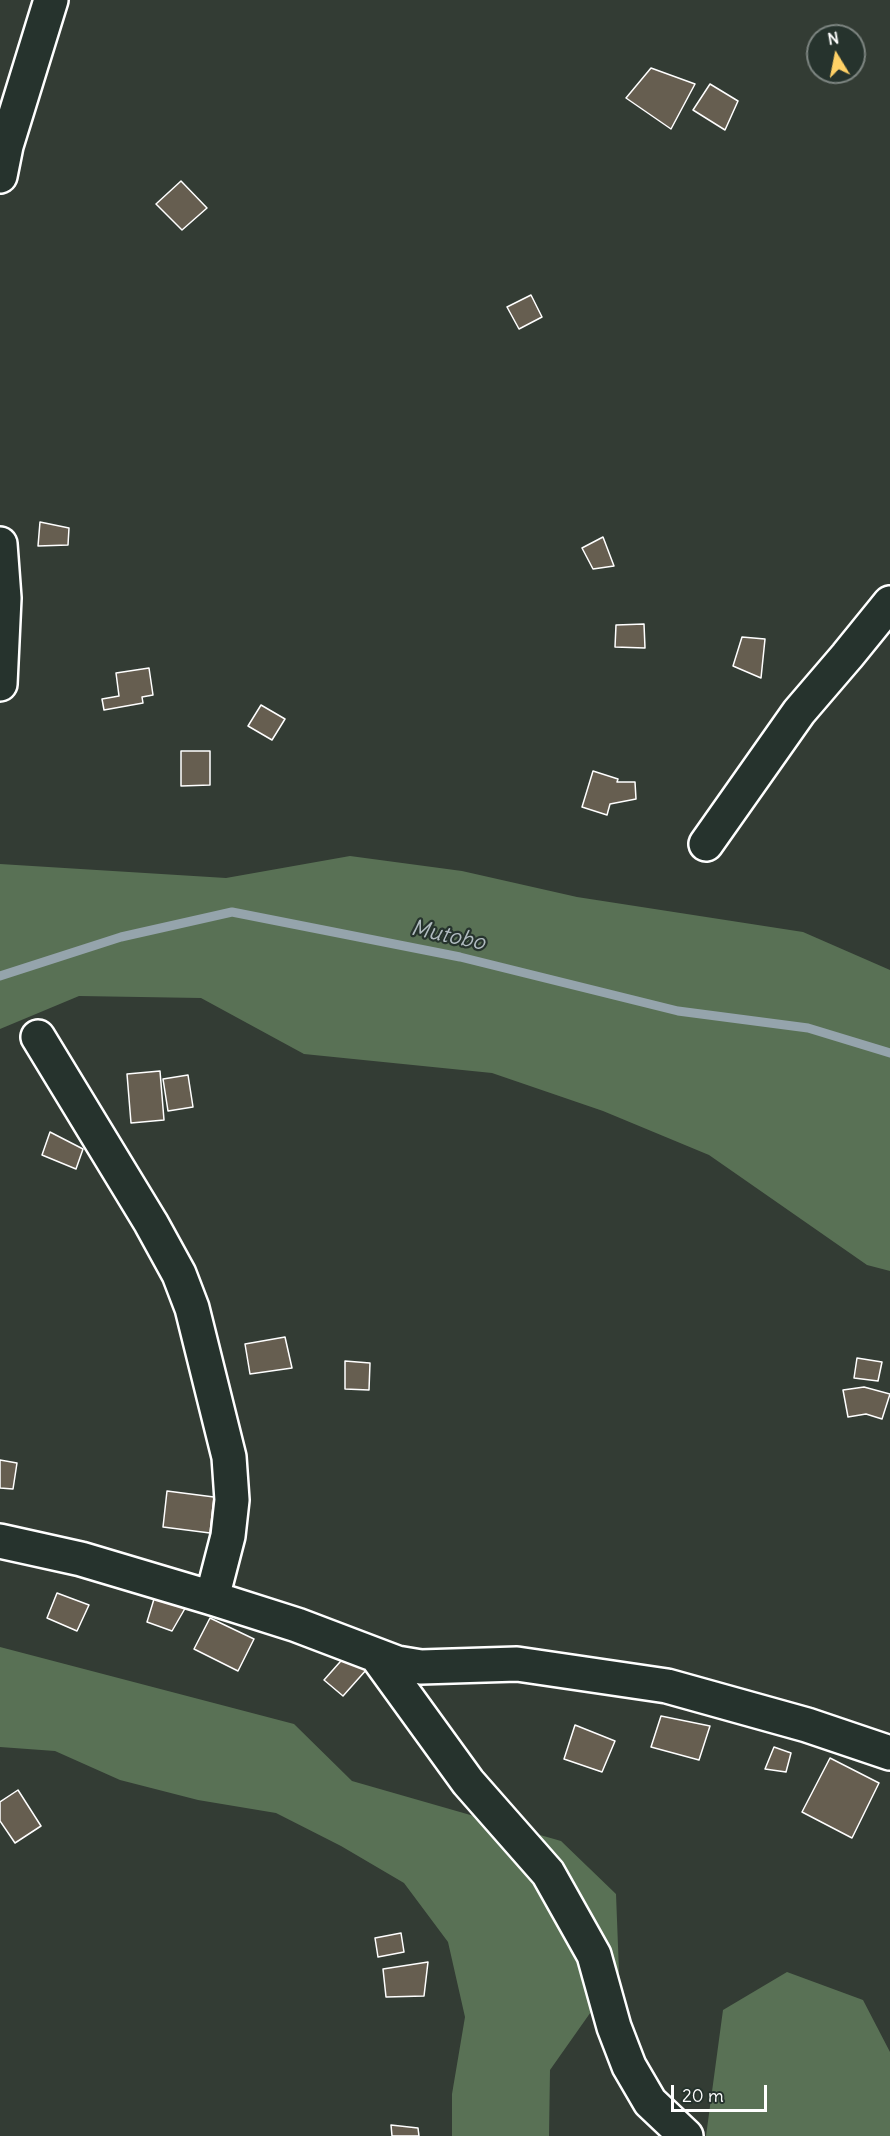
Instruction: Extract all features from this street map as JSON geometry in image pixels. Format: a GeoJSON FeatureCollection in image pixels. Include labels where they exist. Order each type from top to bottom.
{"type":"FeatureCollection","features":[{"type":"Feature","properties":{"kind":"street"},"geometry":{"type":"LineString","coordinates":[[0,176],[6,146],[51,0]]}},
{"type":"Feature","properties":{"kind":"street"},"geometry":{"type":"LineString","coordinates":[[0,544],[4,598],[0,684]]}},
{"type":"Feature","properties":{"kind":"street"},"geometry":{"type":"LineString","coordinates":[[706,844],[799,712],[855,648],[890,603]]}},
{"type":"Feature","properties":{"kind":"street"},"geometry":{"type":"LineString","coordinates":[[38,1037],[151,1223],[179,1274],[192,1308],[229,1457],[232,1500],[228,1536],[212,1598]]}},
{"type":"Feature","properties":{"kind":"street"},"geometry":{"type":"LineString","coordinates":[[0,1541],[81,1559],[212,1598],[297,1625],[397,1664],[421,1667],[517,1664],[667,1686],[807,1725],[890,1753]]}},
{"type":"Feature","properties":{"kind":"street"},"geometry":{"type":"LineString","coordinates":[[376,1655],[468,1782],[548,1873],[594,1955],[614,2027],[629,2066],[650,2102],[686,2136]]}},
{"type":"Feature","properties":{"kind":"green space"},"geometry":{"type":"Polygon","coordinates":[[[350,856],[462,871],[577,897],[803,932],[890,970],[890,1271],[867,1265],[709,1155],[603,1111],[492,1073],[304,1054],[201,998],[79,996],[0,1029],[0,864],[226,878],[350,856]]]}},
{"type":"Feature","properties":{"kind":"green space"},"geometry":{"type":"Polygon","coordinates":[[[0,1647],[294,1724],[352,1781],[561,1841],[616,1894],[619,1972],[550,2070],[549,2136],[452,2136],[452,2094],[465,2017],[448,1942],[404,1883],[341,1846],[276,1813],[198,1800],[120,1780],[55,1751],[0,1747],[0,1647]]]}},
{"type":"Feature","properties":{"kind":"green space"},"geometry":{"type":"Polygon","coordinates":[[[787,1972],[863,2000],[890,2052],[890,2136],[706,2136],[723,2010],[787,1972]]]}},
{"type":"Feature","properties":{"kind":"building"},"geometry":{"type":"Polygon","coordinates":[[[651,68],[695,84],[671,129],[626,98],[651,68]]]}},
{"type":"Feature","properties":{"kind":"building"},"geometry":{"type":"Polygon","coordinates":[[[710,84],[738,101],[725,130],[693,110],[710,84]]]}},
{"type":"Feature","properties":{"kind":"building"},"geometry":{"type":"Polygon","coordinates":[[[181,181],[207,208],[182,230],[156,204],[181,181]]]}},
{"type":"Feature","properties":{"kind":"building"},"geometry":{"type":"Polygon","coordinates":[[[531,295],[542,317],[519,329],[507,307],[531,295]]]}},
{"type":"Feature","properties":{"kind":"building"},"geometry":{"type":"Polygon","coordinates":[[[40,522],[69,528],[68,545],[38,546],[40,522]]]}},
{"type":"Feature","properties":{"kind":"building"},"geometry":{"type":"Polygon","coordinates":[[[603,537],[614,566],[593,569],[582,548],[603,537]]]}},
{"type":"Feature","properties":{"kind":"building"},"geometry":{"type":"Polygon","coordinates":[[[644,624],[645,648],[615,647],[616,625],[644,624]]]}},
{"type":"Feature","properties":{"kind":"building"},"geometry":{"type":"Polygon","coordinates":[[[742,637],[765,639],[761,678],[733,666],[742,637]]]}},
{"type":"Feature","properties":{"kind":"building"},"geometry":{"type":"Polygon","coordinates":[[[149,668],[153,695],[142,697],[143,703],[104,710],[102,699],[119,696],[116,673],[149,668]]]}},
{"type":"Feature","properties":{"kind":"building"},"geometry":{"type":"Polygon","coordinates":[[[261,705],[285,719],[272,740],[248,726],[261,705]]]}},
{"type":"Feature","properties":{"kind":"building"},"geometry":{"type":"Polygon","coordinates":[[[181,751],[210,751],[210,785],[181,786],[181,751]]]}},
{"type":"Feature","properties":{"kind":"building"},"geometry":{"type":"Polygon","coordinates":[[[593,771],[618,779],[617,782],[635,782],[636,799],[610,804],[607,815],[582,807],[593,771]]]}},
{"type":"Feature","properties":{"kind":"building"},"geometry":{"type":"Polygon","coordinates":[[[160,1071],[164,1120],[131,1123],[127,1074],[160,1071]]]}},
{"type":"Feature","properties":{"kind":"building"},"geometry":{"type":"Polygon","coordinates":[[[188,1075],[193,1107],[168,1111],[163,1079],[188,1075]]]}},
{"type":"Feature","properties":{"kind":"building"},"geometry":{"type":"Polygon","coordinates":[[[50,1132],[83,1149],[76,1169],[42,1155],[50,1132]]]}},
{"type":"Feature","properties":{"kind":"building"},"geometry":{"type":"Polygon","coordinates":[[[285,1337],[292,1368],[250,1374],[245,1344],[285,1337]]]}},
{"type":"Feature","properties":{"kind":"building"},"geometry":{"type":"Polygon","coordinates":[[[857,1358],[882,1362],[878,1381],[854,1378],[857,1358]]]}},
{"type":"Feature","properties":{"kind":"building"},"geometry":{"type":"Polygon","coordinates":[[[345,1361],[370,1363],[369,1390],[345,1389],[345,1361]]]}},
{"type":"Feature","properties":{"kind":"building"},"geometry":{"type":"Polygon","coordinates":[[[864,1387],[890,1394],[882,1419],[866,1414],[848,1417],[843,1390],[864,1387]]]}},
{"type":"Feature","properties":{"kind":"building"},"geometry":{"type":"Polygon","coordinates":[[[0,1460],[17,1463],[13,1489],[0,1488],[0,1460]]]}},
{"type":"Feature","properties":{"kind":"building"},"geometry":{"type":"Polygon","coordinates":[[[167,1491],[214,1497],[210,1533],[163,1527],[167,1491]]]}},
{"type":"Feature","properties":{"kind":"building"},"geometry":{"type":"Polygon","coordinates":[[[57,1593],[89,1605],[77,1631],[47,1618],[57,1593]]]}},
{"type":"Feature","properties":{"kind":"building"},"geometry":{"type":"Polygon","coordinates":[[[154,1599],[187,1605],[172,1631],[147,1622],[154,1599]]]}},
{"type":"Feature","properties":{"kind":"building"},"geometry":{"type":"Polygon","coordinates":[[[210,1618],[254,1639],[238,1671],[194,1649],[210,1618]]]}},
{"type":"Feature","properties":{"kind":"building"},"geometry":{"type":"Polygon","coordinates":[[[348,1653],[367,1669],[343,1696],[324,1680],[348,1653]]]}},
{"type":"Feature","properties":{"kind":"building"},"geometry":{"type":"Polygon","coordinates":[[[661,1716],[710,1726],[699,1760],[651,1747],[661,1716]]]}},
{"type":"Feature","properties":{"kind":"building"},"geometry":{"type":"Polygon","coordinates":[[[575,1725],[615,1741],[602,1772],[564,1759],[575,1725]]]}},
{"type":"Feature","properties":{"kind":"building"},"geometry":{"type":"Polygon","coordinates":[[[774,1747],[791,1753],[786,1772],[765,1769],[774,1747]]]}},
{"type":"Feature","properties":{"kind":"building"},"geometry":{"type":"Polygon","coordinates":[[[830,1758],[879,1783],[852,1838],[802,1812],[830,1758]]]}},
{"type":"Feature","properties":{"kind":"building"},"geometry":{"type":"Polygon","coordinates":[[[18,1790],[41,1826],[15,1843],[0,1821],[0,1802],[18,1790]]]}},
{"type":"Feature","properties":{"kind":"building"},"geometry":{"type":"Polygon","coordinates":[[[401,1933],[404,1952],[378,1957],[375,1938],[401,1933]]]}},
{"type":"Feature","properties":{"kind":"building"},"geometry":{"type":"Polygon","coordinates":[[[428,1962],[424,1996],[386,1997],[383,1969],[428,1962]]]}},
{"type":"Feature","properties":{"kind":"building"},"geometry":{"type":"Polygon","coordinates":[[[391,2125],[418,2128],[419,2136],[392,2136],[391,2125]]]}},
{"type":"Feature","properties":{"kind":"waterway","name":"Mutobo"},"geometry":{"type":"LineString","coordinates":[[0,976],[121,937],[232,912],[460,957],[678,1011],[808,1028],[890,1053]]}}]}
